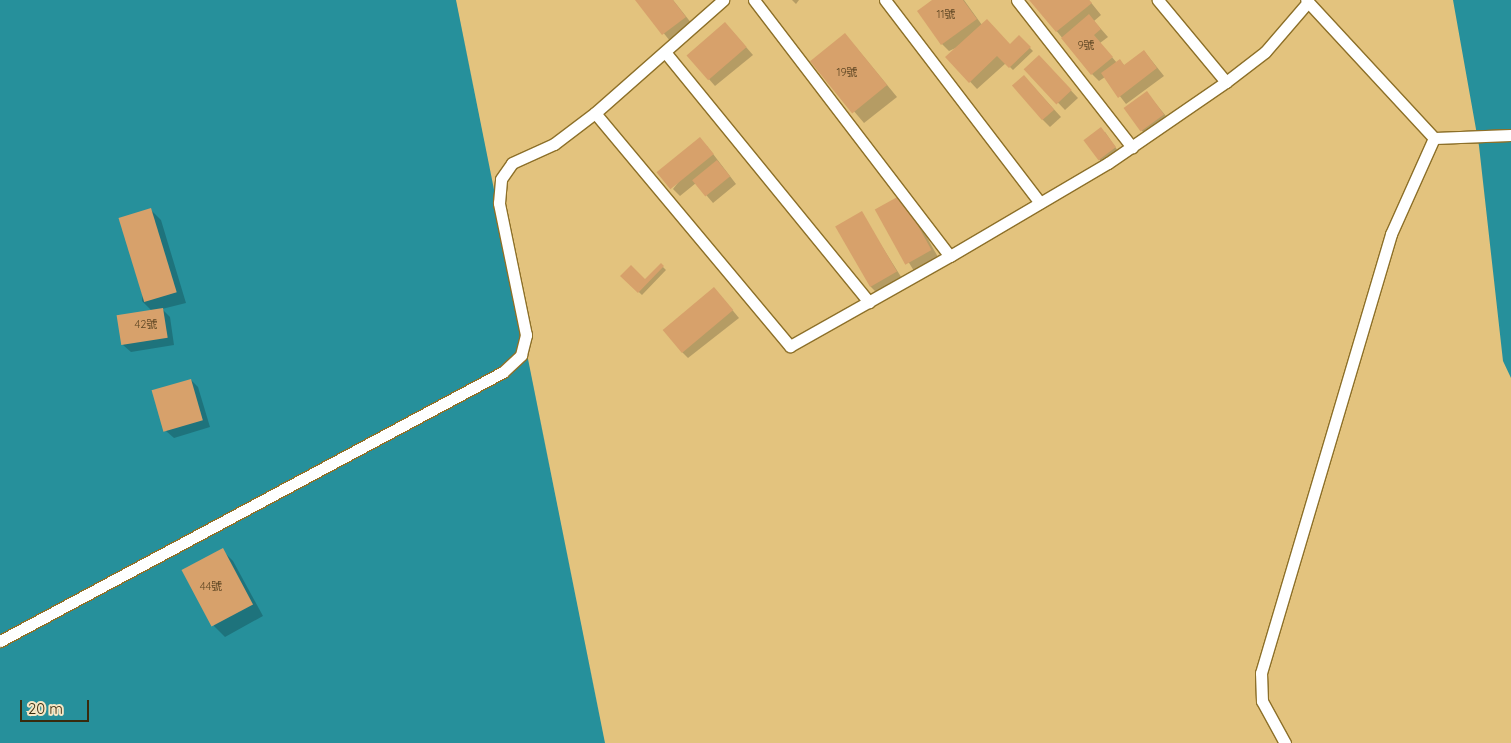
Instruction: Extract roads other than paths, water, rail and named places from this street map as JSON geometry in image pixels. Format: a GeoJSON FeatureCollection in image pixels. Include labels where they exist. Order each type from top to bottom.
{"type":"FeatureCollection","features":[{"type":"Feature","properties":{"kind":"lane"},"geometry":{"type":"LineString","coordinates":[[0,641],[503,372],[521,355],[526,335],[499,203],[501,179],[512,163],[554,144],[595,113],[724,0]]}},
{"type":"Feature","properties":{"kind":"lane"},"geometry":{"type":"LineString","coordinates":[[754,0],[950,256]]}},
{"type":"Feature","properties":{"kind":"lane"},"geometry":{"type":"LineString","coordinates":[[885,0],[1040,203]]}},
{"type":"Feature","properties":{"kind":"lane"},"geometry":{"type":"LineString","coordinates":[[1018,0],[1132,147]]}},
{"type":"Feature","properties":{"kind":"lane"},"geometry":{"type":"LineString","coordinates":[[1158,0],[1226,82]]}},
{"type":"Feature","properties":{"kind":"lane"},"geometry":{"type":"LineString","coordinates":[[595,113],[790,346],[950,256],[1132,147],[1226,82],[1265,52],[1307,1],[1434,138],[1511,135]]}},
{"type":"Feature","properties":{"kind":"lane"},"geometry":{"type":"LineString","coordinates":[[665,52],[869,302]]}},
{"type":"Feature","properties":{"kind":"lane"},"geometry":{"type":"LineString","coordinates":[[1285,743],[1262,701],[1261,673],[1391,234],[1434,138]]}},
{"type":"Feature","properties":{"kind":"water"},"geometry":{"type":"Polygon","coordinates":[[[0,0],[456,0],[605,743],[0,743],[0,0]]]}},
{"type":"Feature","properties":{"kind":"water"},"geometry":{"type":"Polygon","coordinates":[[[1453,0],[1511,0],[1511,378],[1503,361],[1479,146],[1453,0]]]}}]}
